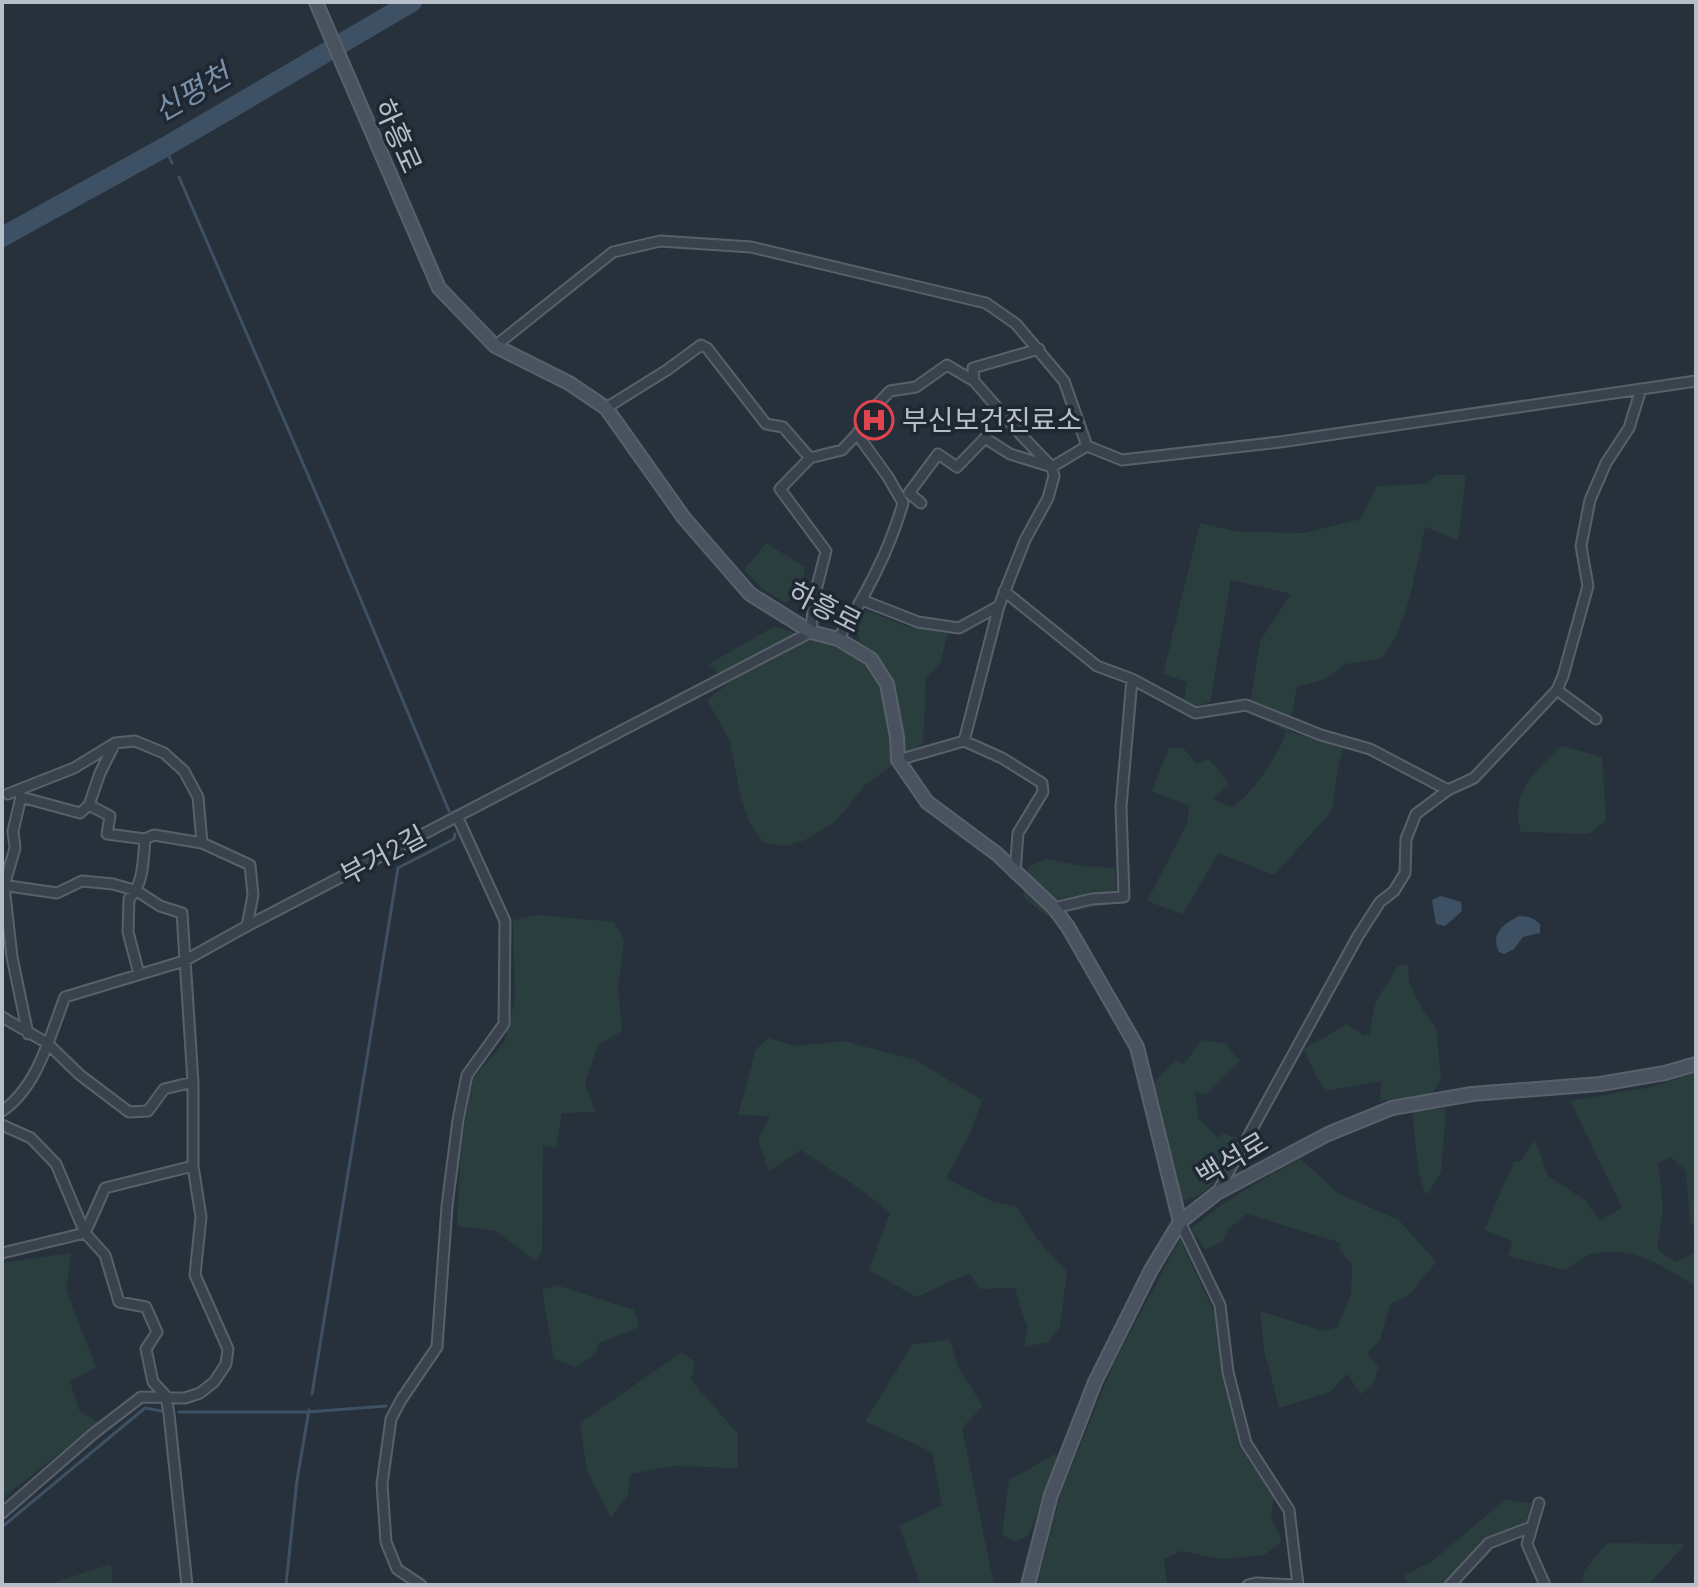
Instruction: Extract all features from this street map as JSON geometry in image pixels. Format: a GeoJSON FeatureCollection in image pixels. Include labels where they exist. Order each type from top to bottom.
{"type":"FeatureCollection","features":[{"type":"Feature","properties":{"kind":"street","name":"하흥로"},"geometry":{"type":"LineString","coordinates":[[316,2],[439,288],[495,346],[569,383],[606,408],[684,518],[750,594],[811,632],[838,639],[871,659],[887,684],[898,760],[927,802],[997,854],[1054,908],[1137,1047],[1180,1222]]}},
{"type":"Feature","properties":{"kind":"street"},"geometry":{"type":"LineString","coordinates":[[495,346],[613,252],[660,241],[751,247],[986,303],[1016,324],[1064,381],[1087,446],[1122,460],[1280,442],[1696,381]]}},
{"type":"Feature","properties":{"kind":"street"},"geometry":{"type":"LineString","coordinates":[[606,408],[701,345],[707,348],[766,424],[783,427],[810,458]]}},
{"type":"Feature","properties":{"kind":"street"},"geometry":{"type":"LineString","coordinates":[[974,381],[973,368],[1039,349]]}},
{"type":"Feature","properties":{"kind":"street"},"geometry":{"type":"LineString","coordinates":[[811,632],[814,598],[826,551],[780,489],[810,458],[842,450],[890,391],[916,387],[947,365],[974,381],[1052,467],[1054,476],[1048,498],[1025,540],[1004,591],[964,741]]}},
{"type":"Feature","properties":{"kind":"street"},"geometry":{"type":"LineString","coordinates":[[1217,1193],[1358,936],[1380,902],[1394,891],[1405,873],[1406,839],[1416,814],[1448,790],[1474,778],[1557,690],[1588,586],[1581,546],[1590,500],[1606,463],[1629,428],[1641,389]]}},
{"type":"Feature","properties":{"kind":"street"},"geometry":{"type":"LineString","coordinates":[[838,639],[882,561],[903,503],[857,434]]}},
{"type":"Feature","properties":{"kind":"street"},"geometry":{"type":"LineString","coordinates":[[921,503],[909,493],[938,454],[957,467],[985,438],[1010,454],[1052,467],[1087,446]]}},
{"type":"Feature","properties":{"kind":"street"},"geometry":{"type":"LineString","coordinates":[[1004,591],[1097,666],[1132,679],[1195,713],[1246,705],[1321,735],[1370,749],[1448,790]]}},
{"type":"Feature","properties":{"kind":"street"},"geometry":{"type":"LineString","coordinates":[[862,600],[918,622],[959,628],[999,606]]}},
{"type":"Feature","properties":{"kind":"street","name":"부거2길"},"geometry":{"type":"LineString","coordinates":[[2,1111],[17,1101],[32,1077],[65,997],[184,961],[811,632]]}},
{"type":"Feature","properties":{"kind":"street"},"geometry":{"type":"LineString","coordinates":[[1054,908],[1092,899],[1124,897],[1121,807],[1132,679]]}},
{"type":"Feature","properties":{"kind":"street"},"geometry":{"type":"LineString","coordinates":[[1557,690],[1596,719]]}},
{"type":"Feature","properties":{"kind":"street"},"geometry":{"type":"LineString","coordinates":[[16,794],[74,768],[115,743],[135,741],[164,753],[184,771],[198,797],[202,843]]}},
{"type":"Feature","properties":{"kind":"street"},"geometry":{"type":"LineString","coordinates":[[898,760],[964,741],[1002,758],[1042,783],[1043,792],[1018,833],[1015,873]]}},
{"type":"Feature","properties":{"kind":"street"},"geometry":{"type":"LineString","coordinates":[[16,794],[80,813],[89,805],[115,743]]}},
{"type":"Feature","properties":{"kind":"street"},"geometry":{"type":"LineString","coordinates":[[16,794],[15,848],[3,886],[12,957],[28,1034]]}},
{"type":"Feature","properties":{"kind":"street"},"geometry":{"type":"LineString","coordinates":[[89,805],[110,816],[107,834],[145,839],[154,835],[202,843],[250,865],[253,895],[247,926]]}},
{"type":"Feature","properties":{"kind":"street"},"geometry":{"type":"LineString","coordinates":[[421,1585],[397,1569],[386,1542],[382,1484],[391,1419],[437,1347],[447,1206],[467,1075],[504,1024],[505,921],[457,816]]}},
{"type":"Feature","properties":{"kind":"street"},"geometry":{"type":"LineString","coordinates":[[139,974],[128,932],[129,899],[137,891],[145,839]]}},
{"type":"Feature","properties":{"kind":"street"},"geometry":{"type":"LineString","coordinates":[[2,1513],[141,1397],[185,1398],[200,1393],[214,1382],[226,1364],[228,1349],[195,1275],[201,1217],[193,1166],[193,1082],[182,913],[160,906],[137,891],[113,884],[82,881],[57,893],[3,886]]}},
{"type":"Feature","properties":{"kind":"street"},"geometry":{"type":"LineString","coordinates":[[2,1017],[47,1043],[80,1075],[129,1112],[148,1111],[164,1089],[193,1082]]}},
{"type":"Feature","properties":{"kind":"street","name":"백석로"},"geometry":{"type":"LineString","coordinates":[[1028,1585],[1051,1495],[1095,1382],[1151,1270],[1180,1222],[1217,1193],[1328,1134],[1392,1108],[1472,1094],[1600,1084],[1665,1073],[1696,1064]]}},
{"type":"Feature","properties":{"kind":"street"},"geometry":{"type":"LineString","coordinates":[[2,1125],[31,1138],[56,1164],[85,1233],[105,1255],[119,1302],[146,1307],[157,1332],[146,1349],[153,1382],[166,1396],[187,1585]]}},
{"type":"Feature","properties":{"kind":"street"},"geometry":{"type":"LineString","coordinates":[[85,1233],[105,1188],[193,1166]]}},
{"type":"Feature","properties":{"kind":"street"},"geometry":{"type":"LineString","coordinates":[[1180,1222],[1220,1305],[1228,1372],[1246,1443],[1289,1510],[1298,1585],[1248,1585]]}},
{"type":"Feature","properties":{"kind":"street"},"geometry":{"type":"LineString","coordinates":[[2,1253],[85,1233]]}},
{"type":"Feature","properties":{"kind":"street"},"geometry":{"type":"LineString","coordinates":[[1539,1503],[1527,1544],[1545,1585]]}},
{"type":"Feature","properties":{"kind":"street"},"geometry":{"type":"LineString","coordinates":[[1450,1585],[1489,1543],[1531,1527]]}},
{"type":"Feature","properties":{"kind":"green space"},"geometry":{"type":"Polygon","coordinates":[[[1435,475],[1466,475],[1458,540],[1425,527],[1410,596],[1390,646],[1381,659],[1345,664],[1325,679],[1297,687],[1288,731],[1343,748],[1332,811],[1274,875],[1218,853],[1183,914],[1147,901],[1187,824],[1189,806],[1152,791],[1169,747],[1184,749],[1196,764],[1209,759],[1229,784],[1212,799],[1233,807],[1265,772],[1287,731],[1249,713],[1260,641],[1291,594],[1231,580],[1210,702],[1196,706],[1184,701],[1187,682],[1163,674],[1200,523],[1239,532],[1304,533],[1361,519],[1377,486],[1427,484],[1435,475]]]}},
{"type":"Feature","properties":{"kind":"green space"},"geometry":{"type":"Polygon","coordinates":[[[766,543],[805,567],[801,592],[786,603],[764,590],[744,570],[766,543]]]}},
{"type":"Feature","properties":{"kind":"green space"},"geometry":{"type":"Polygon","coordinates":[[[866,610],[906,626],[948,633],[940,663],[926,679],[923,743],[865,785],[836,821],[805,840],[786,846],[763,842],[750,823],[741,798],[730,741],[707,700],[729,683],[709,664],[775,626],[845,651],[860,641],[855,630],[866,610]]]}},
{"type":"Feature","properties":{"kind":"green space"},"geometry":{"type":"Polygon","coordinates":[[[1562,746],[1602,757],[1606,820],[1589,834],[1521,832],[1518,806],[1527,783],[1562,746]]]}},
{"type":"Feature","properties":{"kind":"green space"},"geometry":{"type":"Polygon","coordinates":[[[1046,859],[1115,868],[1117,903],[1047,916],[1023,897],[1028,867],[1046,859]]]}},
{"type":"Feature","properties":{"kind":"green space"},"geometry":{"type":"Polygon","coordinates":[[[539,915],[614,922],[624,940],[618,987],[622,1031],[598,1045],[585,1083],[596,1112],[562,1113],[556,1148],[543,1145],[542,1252],[535,1261],[496,1231],[457,1226],[461,1145],[473,1078],[504,1043],[515,1001],[513,920],[539,915]]]}},
{"type":"Feature","properties":{"kind":"green space"},"geometry":{"type":"Polygon","coordinates":[[[1408,964],[1409,982],[1422,1009],[1436,1028],[1441,1079],[1431,1095],[1380,1101],[1381,1081],[1326,1091],[1304,1049],[1347,1024],[1364,1036],[1370,1034],[1375,1003],[1398,966],[1408,964]]]}},
{"type":"Feature","properties":{"kind":"green space"},"geometry":{"type":"Polygon","coordinates":[[[768,1038],[796,1046],[844,1041],[915,1060],[982,1100],[970,1134],[946,1178],[993,1202],[1016,1206],[1037,1239],[1067,1272],[1060,1326],[1049,1342],[1024,1347],[1028,1326],[1015,1288],[979,1289],[970,1273],[916,1297],[869,1270],[890,1213],[801,1150],[769,1171],[758,1140],[770,1116],[738,1115],[756,1049],[768,1038]]]}},
{"type":"Feature","properties":{"kind":"green space"},"geometry":{"type":"Polygon","coordinates":[[[1202,1040],[1226,1044],[1240,1061],[1206,1095],[1195,1092],[1198,1118],[1218,1138],[1224,1133],[1236,1139],[1211,1186],[1183,1201],[1153,1084],[1176,1060],[1183,1065],[1202,1040]]]}},
{"type":"Feature","properties":{"kind":"green space"},"geometry":{"type":"Polygon","coordinates":[[[1696,1072],[1696,1226],[1690,1223],[1686,1171],[1671,1157],[1658,1163],[1663,1209],[1657,1249],[1675,1262],[1696,1252],[1696,1284],[1644,1258],[1619,1252],[1592,1254],[1565,1270],[1508,1256],[1512,1241],[1484,1230],[1514,1162],[1520,1161],[1535,1140],[1548,1176],[1585,1200],[1600,1221],[1622,1207],[1570,1101],[1652,1087],[1696,1072]]]}},
{"type":"Feature","properties":{"kind":"green space"},"geometry":{"type":"Polygon","coordinates":[[[1446,1108],[1441,1173],[1426,1195],[1418,1165],[1412,1111],[1446,1108]]]}},
{"type":"Feature","properties":{"kind":"green space"},"geometry":{"type":"Polygon","coordinates":[[[1301,1159],[1339,1194],[1399,1220],[1436,1262],[1409,1295],[1390,1304],[1380,1340],[1367,1354],[1379,1366],[1373,1384],[1361,1394],[1347,1374],[1330,1392],[1279,1408],[1264,1350],[1260,1311],[1323,1331],[1338,1327],[1351,1294],[1352,1264],[1339,1249],[1341,1243],[1247,1214],[1228,1229],[1223,1242],[1205,1249],[1191,1229],[1230,1199],[1301,1159]]]}},
{"type":"Feature","properties":{"kind":"green space"},"geometry":{"type":"Polygon","coordinates":[[[1180,1239],[1214,1312],[1239,1446],[1274,1498],[1271,1516],[1282,1542],[1264,1555],[1221,1559],[1181,1551],[1164,1559],[1167,1585],[1037,1585],[1062,1489],[1114,1363],[1180,1239]]]}},
{"type":"Feature","properties":{"kind":"green space"},"geometry":{"type":"Polygon","coordinates":[[[71,1253],[66,1290],[96,1367],[70,1381],[79,1410],[99,1423],[2,1498],[2,1263],[71,1253]]]}},
{"type":"Feature","properties":{"kind":"green space"},"geometry":{"type":"Polygon","coordinates":[[[556,1285],[634,1310],[639,1327],[599,1343],[596,1353],[576,1367],[554,1359],[542,1290],[556,1285]]]}},
{"type":"Feature","properties":{"kind":"green space"},"geometry":{"type":"Polygon","coordinates":[[[950,1340],[958,1367],[983,1406],[962,1428],[994,1585],[921,1585],[899,1526],[942,1505],[932,1452],[865,1421],[913,1344],[950,1340]]]}},
{"type":"Feature","properties":{"kind":"green space"},"geometry":{"type":"Polygon","coordinates":[[[682,1352],[695,1362],[691,1380],[738,1434],[738,1468],[674,1466],[630,1474],[628,1494],[611,1518],[587,1471],[580,1423],[682,1352]]]}},
{"type":"Feature","properties":{"kind":"green space"},"geometry":{"type":"Polygon","coordinates":[[[1055,1454],[1059,1460],[1028,1536],[1015,1541],[1002,1535],[1009,1480],[1055,1454]]]}},
{"type":"Feature","properties":{"kind":"green space"},"geometry":{"type":"Polygon","coordinates":[[[1505,1500],[1531,1503],[1527,1521],[1480,1547],[1442,1585],[1408,1585],[1405,1575],[1431,1562],[1505,1500]]]}},
{"type":"Feature","properties":{"kind":"green space"},"geometry":{"type":"Polygon","coordinates":[[[1607,1543],[1685,1544],[1648,1585],[1583,1585],[1584,1571],[1607,1543]]]}},
{"type":"Feature","properties":{"kind":"green space"},"geometry":{"type":"Polygon","coordinates":[[[111,1564],[113,1585],[47,1585],[111,1564]]]}},
{"type":"Feature","properties":{"kind":"water"},"geometry":{"type":"Polygon","coordinates":[[[1441,896],[1461,902],[1462,911],[1445,926],[1436,924],[1432,900],[1441,896]]]}},
{"type":"Feature","properties":{"kind":"water"},"geometry":{"type":"Polygon","coordinates":[[[1519,916],[1540,924],[1540,933],[1523,937],[1514,949],[1504,954],[1499,952],[1497,935],[1508,922],[1519,916]]]}},
{"type":"Feature","properties":{"kind":"waterway","name":"신평천"},"geometry":{"type":"LineString","coordinates":[[2,237],[165,147],[412,2]]}},
{"type":"Feature","properties":{"kind":"waterway"},"geometry":{"type":"LineString","coordinates":[[165,147],[172,163]]}},
{"type":"Feature","properties":{"kind":"waterway"},"geometry":{"type":"LineString","coordinates":[[179,177],[449,811]]}},
{"type":"Feature","properties":{"kind":"waterway"},"geometry":{"type":"LineString","coordinates":[[312,1394],[398,868],[454,839],[455,834]]}},
{"type":"Feature","properties":{"kind":"waterway"},"geometry":{"type":"LineString","coordinates":[[179,1412],[308,1412],[386,1406]]}},
{"type":"Feature","properties":{"kind":"waterway"},"geometry":{"type":"LineString","coordinates":[[2,1527],[145,1408],[161,1411]]}},
{"type":"Feature","properties":{"kind":"waterway"},"geometry":{"type":"LineString","coordinates":[[286,1585],[297,1480],[309,1410]]}},
{"type":"Feature","properties":{"kind":"place","name":"부신보건진료소"},"geometry":{"type":"Point","coordinates":[874,420]}}]}
